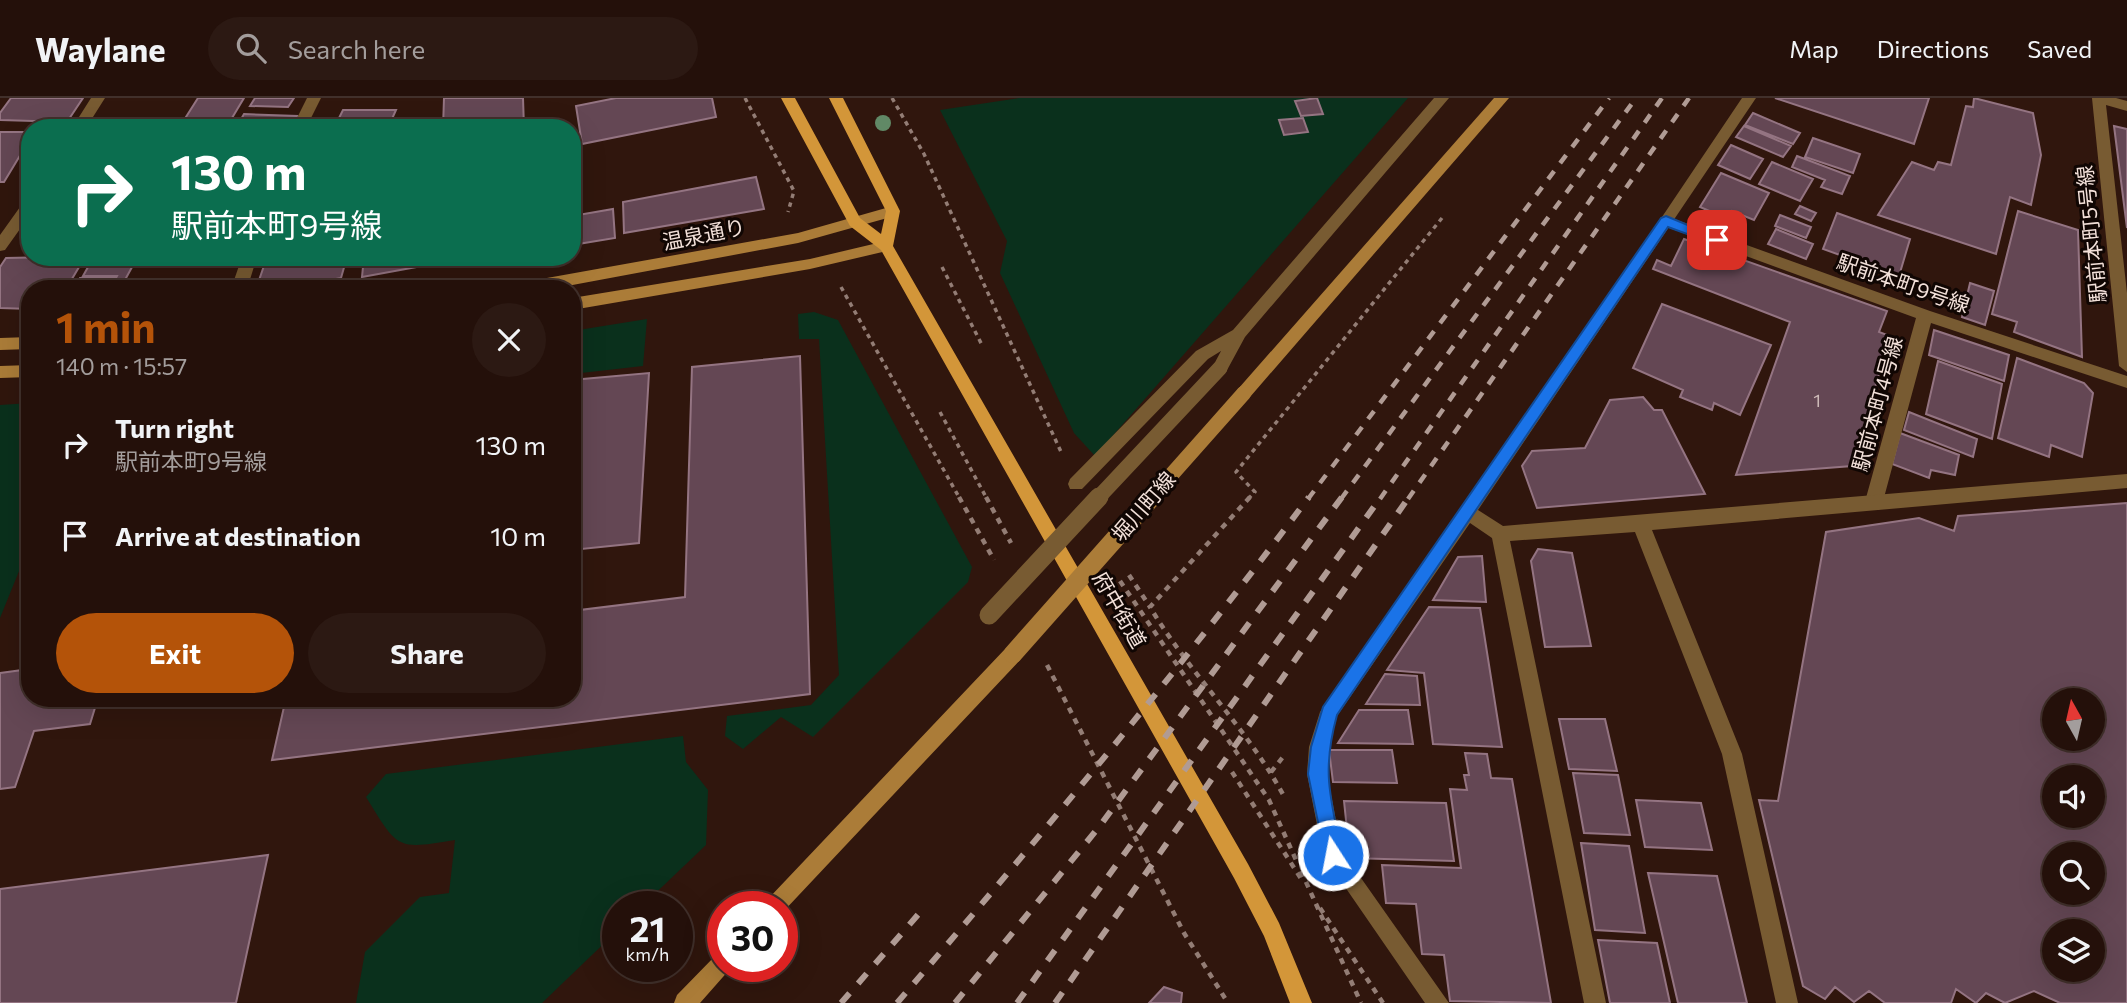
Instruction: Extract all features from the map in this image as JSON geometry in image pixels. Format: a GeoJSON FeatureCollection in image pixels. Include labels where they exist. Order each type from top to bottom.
{"type":"FeatureCollection","features":[{"type":"Feature","properties":{"kind":"main road","name":"府中街道"},"geometry":{"type":"LineString","coordinates":[[788,98],[855,222],[886,246],[1241,871],[1272,930],[1301,1003]]}},
{"type":"Feature","properties":{"kind":"main road"},"geometry":{"type":"LineString","coordinates":[[836,98],[893,211],[886,246]]}},
{"type":"Feature","properties":{"kind":"street"},"geometry":{"type":"LineString","coordinates":[[85,119],[98,98]]}},
{"type":"Feature","properties":{"kind":"street"},"geometry":{"type":"LineString","coordinates":[[304,119],[314,98]]}},
{"type":"Feature","properties":{"kind":"street"},"geometry":{"type":"LineString","coordinates":[[989,615],[1220,368],[1239,333],[1442,98]]}},
{"type":"Feature","properties":{"kind":"street","name":"堀川町線"},"geometry":{"type":"LineString","coordinates":[[789,891],[1013,654],[1502,98]]}},
{"type":"Feature","properties":{"kind":"street"},"geometry":{"type":"LineString","coordinates":[[1438,1003],[1333,855],[1317,774],[1319,747],[1329,712],[1749,98]]}},
{"type":"Feature","properties":{"kind":"street"},"geometry":{"type":"LineString","coordinates":[[2100,98],[2127,106]]}},
{"type":"Feature","properties":{"kind":"street","name":"駅前本町5号線"},"geometry":{"type":"LineString","coordinates":[[2100,98],[2127,366]]}},
{"type":"Feature","properties":{"kind":"street","name":"温泉通り"},"geometry":{"type":"LineString","coordinates":[[568,280],[787,240],[893,211]]}},
{"type":"Feature","properties":{"kind":"street"},"geometry":{"type":"LineString","coordinates":[[0,246],[21,217]]}},
{"type":"Feature","properties":{"kind":"street","name":"駅前本町9号線"},"geometry":{"type":"LineString","coordinates":[[1666,221],[1925,315],[2127,382]]}},
{"type":"Feature","properties":{"kind":"street"},"geometry":{"type":"LineString","coordinates":[[581,302],[810,264],[886,246]]}},
{"type":"Feature","properties":{"kind":"street","name":"駅前本町4号線"},"geometry":{"type":"LineString","coordinates":[[1873,505],[1925,315]]}},
{"type":"Feature","properties":{"kind":"street"},"geometry":{"type":"LineString","coordinates":[[1076,484],[1202,355],[1239,333]]}},
{"type":"Feature","properties":{"kind":"street"},"geometry":{"type":"LineString","coordinates":[[0,344],[21,343]]}},
{"type":"Feature","properties":{"kind":"street"},"geometry":{"type":"LineString","coordinates":[[0,372],[21,371]]}},
{"type":"Feature","properties":{"kind":"street"},"geometry":{"type":"LineString","coordinates":[[1467,512],[1500,534],[1873,505],[2127,481]]}},
{"type":"Feature","properties":{"kind":"street"},"geometry":{"type":"LineString","coordinates":[[1641,524],[1732,754],[1787,1003]]}},
{"type":"Feature","properties":{"kind":"street"},"geometry":{"type":"LineString","coordinates":[[1500,534],[1595,1003]]}},
{"type":"Feature","properties":{"kind":"street"},"geometry":{"type":"LineString","coordinates":[[685,1003],[707,979]]}},
{"type":"Feature","properties":{"kind":"path"},"geometry":{"type":"LineString","coordinates":[[745,98],[794,191],[788,215]]}},
{"type":"Feature","properties":{"kind":"path"},"geometry":{"type":"LineString","coordinates":[[892,98],[924,155],[1076,484]]}},
{"type":"Feature","properties":{"kind":"path"},"geometry":{"type":"LineString","coordinates":[[1282,794],[1271,772],[1166,634],[1150,607],[1255,492],[1237,472],[1442,217]]}},
{"type":"Feature","properties":{"kind":"path"},"geometry":{"type":"LineString","coordinates":[[849,301],[999,570]]}},
{"type":"Feature","properties":{"kind":"path"},"geometry":{"type":"LineString","coordinates":[[935,402],[1014,550]]}},
{"type":"Feature","properties":{"kind":"path"},"geometry":{"type":"LineString","coordinates":[[1042,655],[1184,933],[1228,1003]]}},
{"type":"Feature","properties":{"kind":"path"},"geometry":{"type":"LineString","coordinates":[[1188,681],[1269,800],[1361,1003]]}},
{"type":"Feature","properties":{"kind":"path"},"geometry":{"type":"LineString","coordinates":[[1233,772],[1383,1003]]}},
{"type":"Feature","properties":{"kind":"green space"},"geometry":{"type":"Polygon","coordinates":[[[1019,98],[1408,98],[1095,456],[1074,433],[1000,273],[1007,241],[940,110],[1019,98]]]}},
{"type":"Feature","properties":{"kind":"green space"},"geometry":{"type":"Polygon","coordinates":[[[814,312],[838,320],[972,567],[968,582],[813,737],[781,717],[743,749],[725,736],[727,716],[811,705],[839,675],[819,339],[799,339],[798,314],[814,312]]]}},
{"type":"Feature","properties":{"kind":"green space"},"geometry":{"type":"Polygon","coordinates":[[[647,319],[643,366],[581,373],[581,330],[647,319]]]}},
{"type":"Feature","properties":{"kind":"green space"},"geometry":{"type":"Polygon","coordinates":[[[21,404],[21,566],[0,618],[0,405],[21,404]]]}},
{"type":"Feature","properties":{"kind":"green space"},"geometry":{"type":"Polygon","coordinates":[[[683,736],[686,762],[708,790],[706,845],[658,891],[602,891],[602,945],[542,1003],[356,1003],[365,952],[420,897],[449,893],[455,840],[421,845],[400,842],[393,836],[366,797],[386,774],[683,736]]]}},
{"type":"Feature","properties":{"kind":"building"},"geometry":{"type":"Polygon","coordinates":[[[11,98],[83,98],[69,119],[0,120],[0,113],[11,98]]]}},
{"type":"Feature","properties":{"kind":"building"},"geometry":{"type":"Polygon","coordinates":[[[198,98],[244,98],[231,119],[185,119],[198,98]]]}},
{"type":"Feature","properties":{"kind":"building"},"geometry":{"type":"Polygon","coordinates":[[[255,98],[294,98],[288,107],[250,106],[255,98]]]}},
{"type":"Feature","properties":{"kind":"building"},"geometry":{"type":"Polygon","coordinates":[[[444,98],[523,98],[524,119],[443,119],[444,98]]]}},
{"type":"Feature","properties":{"kind":"building"},"geometry":{"type":"Polygon","coordinates":[[[616,98],[712,98],[716,117],[582,144],[581,119],[578,119],[576,106],[616,98]]]}},
{"type":"Feature","properties":{"kind":"building"},"geometry":{"type":"Polygon","coordinates":[[[1317,98],[1323,114],[1301,116],[1295,101],[1317,98]]]}},
{"type":"Feature","properties":{"kind":"building"},"geometry":{"type":"Polygon","coordinates":[[[1775,98],[1929,98],[1914,144],[1775,98]]]}},
{"type":"Feature","properties":{"kind":"building"},"geometry":{"type":"Polygon","coordinates":[[[1974,98],[2033,113],[2041,155],[2031,205],[2010,197],[1996,254],[1878,215],[1912,162],[1934,170],[1938,162],[1951,165],[1966,106],[1973,107],[1974,98]]]}},
{"type":"Feature","properties":{"kind":"building"},"geometry":{"type":"Polygon","coordinates":[[[343,110],[396,110],[392,119],[338,119],[343,110]]]}},
{"type":"Feature","properties":{"kind":"building"},"geometry":{"type":"Polygon","coordinates":[[[1753,113],[1800,133],[1793,144],[1745,125],[1753,113]]]}},
{"type":"Feature","properties":{"kind":"building"},"geometry":{"type":"Polygon","coordinates":[[[244,114],[297,116],[296,119],[241,119],[244,114]]]}},
{"type":"Feature","properties":{"kind":"building"},"geometry":{"type":"Polygon","coordinates":[[[1303,118],[1308,132],[1284,135],[1279,120],[1303,118]]]}},
{"type":"Feature","properties":{"kind":"building"},"geometry":{"type":"Polygon","coordinates":[[[1744,126],[1791,146],[1783,157],[1736,137],[1744,126]]]}},
{"type":"Feature","properties":{"kind":"building"},"geometry":{"type":"Polygon","coordinates":[[[2114,126],[2127,129],[2127,228],[2114,126]]]}},
{"type":"Feature","properties":{"kind":"building"},"geometry":{"type":"Polygon","coordinates":[[[0,132],[21,132],[21,154],[4,182],[0,182],[0,132]]]}},
{"type":"Feature","properties":{"kind":"building"},"geometry":{"type":"Polygon","coordinates":[[[1813,138],[1860,154],[1853,173],[1805,157],[1813,138]]]}},
{"type":"Feature","properties":{"kind":"building"},"geometry":{"type":"Polygon","coordinates":[[[1731,145],[1763,159],[1750,179],[1718,165],[1731,145]]]}},
{"type":"Feature","properties":{"kind":"building"},"geometry":{"type":"Polygon","coordinates":[[[1797,156],[1850,176],[1842,194],[1821,187],[1825,180],[1792,167],[1797,156]]]}},
{"type":"Feature","properties":{"kind":"building"},"geometry":{"type":"Polygon","coordinates":[[[1772,162],[1813,179],[1800,201],[1759,184],[1772,162]]]}},
{"type":"Feature","properties":{"kind":"building"},"geometry":{"type":"Polygon","coordinates":[[[1721,173],[1769,193],[1754,220],[1732,211],[1728,219],[1700,207],[1721,173]]]}},
{"type":"Feature","properties":{"kind":"building"},"geometry":{"type":"Polygon","coordinates":[[[756,177],[764,209],[624,233],[623,202],[756,177]]]}},
{"type":"Feature","properties":{"kind":"building"},"geometry":{"type":"Polygon","coordinates":[[[1800,206],[1816,213],[1811,221],[1795,214],[1800,206]]]}},
{"type":"Feature","properties":{"kind":"building"},"geometry":{"type":"Polygon","coordinates":[[[613,209],[615,238],[581,244],[581,214],[613,209]]]}},
{"type":"Feature","properties":{"kind":"building"},"geometry":{"type":"Polygon","coordinates":[[[2018,211],[2078,230],[2082,357],[2014,332],[2017,322],[1992,314],[2018,211]]]}},
{"type":"Feature","properties":{"kind":"building"},"geometry":{"type":"Polygon","coordinates":[[[1837,213],[1910,239],[1899,276],[1823,249],[1837,213]]]}},
{"type":"Feature","properties":{"kind":"building"},"geometry":{"type":"Polygon","coordinates":[[[1780,215],[1811,227],[1806,238],[1775,226],[1780,215]]]}},
{"type":"Feature","properties":{"kind":"building"},"geometry":{"type":"Polygon","coordinates":[[[1776,229],[1813,244],[1806,259],[1768,244],[1776,229]]]}},
{"type":"Feature","properties":{"kind":"building"},"geometry":{"type":"Polygon","coordinates":[[[1684,239],[1887,311],[1879,332],[1890,336],[1852,466],[1736,475],[1790,322],[1653,269],[1657,260],[1671,266],[1684,239]]]}},
{"type":"Feature","properties":{"kind":"building"},"geometry":{"type":"Polygon","coordinates":[[[6,258],[21,258],[21,266],[80,266],[71,280],[21,280],[21,309],[0,308],[0,267],[6,258]]]}},
{"type":"Feature","properties":{"kind":"building"},"geometry":{"type":"Polygon","coordinates":[[[89,266],[133,266],[125,280],[115,280],[117,276],[83,276],[89,266]]]}},
{"type":"Feature","properties":{"kind":"building"},"geometry":{"type":"Polygon","coordinates":[[[264,266],[344,266],[341,278],[331,280],[259,280],[264,266]]]}},
{"type":"Feature","properties":{"kind":"building"},"geometry":{"type":"Polygon","coordinates":[[[363,266],[422,266],[362,277],[363,266]]]}},
{"type":"Feature","properties":{"kind":"building"},"geometry":{"type":"Polygon","coordinates":[[[80,278],[114,278],[113,280],[79,280],[80,278]]]}},
{"type":"Feature","properties":{"kind":"building"},"geometry":{"type":"Polygon","coordinates":[[[1970,283],[1994,291],[1985,325],[1962,317],[1970,283]]]}},
{"type":"Feature","properties":{"kind":"building"},"geometry":{"type":"Polygon","coordinates":[[[1662,304],[1771,345],[1740,415],[1714,403],[1712,410],[1680,397],[1683,390],[1633,368],[1662,304]]]}},
{"type":"Feature","properties":{"kind":"building"},"geometry":{"type":"Polygon","coordinates":[[[1934,330],[2009,355],[2004,381],[1929,355],[1934,330]]]}},
{"type":"Feature","properties":{"kind":"building"},"geometry":{"type":"Polygon","coordinates":[[[800,356],[810,694],[272,760],[284,707],[581,707],[581,610],[685,597],[692,367],[800,356]]]}},
{"type":"Feature","properties":{"kind":"building"},"geometry":{"type":"Polygon","coordinates":[[[2017,358],[2084,383],[2093,393],[2082,457],[2051,445],[2049,457],[1998,438],[2017,358]]]}},
{"type":"Feature","properties":{"kind":"building"},"geometry":{"type":"Polygon","coordinates":[[[1938,361],[2002,384],[1992,439],[1926,414],[1938,361]]]}},
{"type":"Feature","properties":{"kind":"building"},"geometry":{"type":"Polygon","coordinates":[[[649,373],[639,543],[581,549],[581,379],[649,373]]]}},
{"type":"Feature","properties":{"kind":"building"},"geometry":{"type":"Polygon","coordinates":[[[1643,397],[1654,410],[1662,410],[1705,494],[1537,508],[1522,466],[1532,451],[1585,448],[1610,400],[1643,397]]]}},
{"type":"Feature","properties":{"kind":"building"},"geometry":{"type":"Polygon","coordinates":[[[1909,412],[1977,439],[1973,457],[1904,430],[1909,412]]]}},
{"type":"Feature","properties":{"kind":"building"},"geometry":{"type":"Polygon","coordinates":[[[1900,433],[1959,455],[1955,475],[1931,470],[1929,478],[1892,464],[1900,433]]]}},
{"type":"Feature","properties":{"kind":"building"},"geometry":{"type":"Polygon","coordinates":[[[2127,503],[2127,1003],[2060,1003],[2034,991],[2005,1003],[1986,993],[1976,1003],[1956,989],[1951,1003],[1885,1003],[1869,991],[1854,1002],[1835,987],[1825,999],[1803,986],[1759,800],[1778,801],[1826,532],[1919,518],[1954,531],[1958,516],[2127,503]]]}},
{"type":"Feature","properties":{"kind":"building"},"geometry":{"type":"Polygon","coordinates":[[[1538,549],[1572,553],[1591,646],[1545,647],[1531,561],[1538,549]]]}},
{"type":"Feature","properties":{"kind":"building"},"geometry":{"type":"Polygon","coordinates":[[[1482,556],[1486,602],[1433,600],[1458,557],[1482,556]]]}},
{"type":"Feature","properties":{"kind":"building"},"geometry":{"type":"Polygon","coordinates":[[[1429,607],[1480,608],[1502,747],[1433,744],[1424,673],[1387,670],[1429,607]]]}},
{"type":"Feature","properties":{"kind":"building"},"geometry":{"type":"Polygon","coordinates":[[[21,670],[21,707],[95,707],[90,724],[34,731],[15,787],[0,789],[0,673],[21,670]]]}},
{"type":"Feature","properties":{"kind":"building"},"geometry":{"type":"Polygon","coordinates":[[[1385,674],[1417,676],[1420,705],[1366,704],[1385,674]]]}},
{"type":"Feature","properties":{"kind":"building"},"geometry":{"type":"Polygon","coordinates":[[[1359,710],[1408,710],[1413,744],[1338,743],[1359,710]]]}},
{"type":"Feature","properties":{"kind":"building"},"geometry":{"type":"Polygon","coordinates":[[[1559,719],[1605,719],[1617,771],[1569,769],[1559,719]]]}},
{"type":"Feature","properties":{"kind":"building"},"geometry":{"type":"Polygon","coordinates":[[[1329,750],[1392,750],[1397,783],[1333,782],[1329,750]]]}},
{"type":"Feature","properties":{"kind":"building"},"geometry":{"type":"Polygon","coordinates":[[[1465,753],[1487,754],[1491,778],[1512,779],[1551,1003],[1450,1001],[1444,955],[1422,954],[1416,904],[1386,903],[1382,865],[1461,868],[1450,789],[1467,790],[1464,775],[1469,775],[1465,753]]]}},
{"type":"Feature","properties":{"kind":"building"},"geometry":{"type":"Polygon","coordinates":[[[1573,773],[1618,775],[1630,835],[1584,833],[1573,773]]]}},
{"type":"Feature","properties":{"kind":"building"},"geometry":{"type":"Polygon","coordinates":[[[1636,800],[1701,803],[1712,850],[1645,847],[1636,800]]]}},
{"type":"Feature","properties":{"kind":"building"},"geometry":{"type":"Polygon","coordinates":[[[1344,801],[1446,803],[1454,861],[1350,858],[1344,801]]]}},
{"type":"Feature","properties":{"kind":"building"},"geometry":{"type":"Polygon","coordinates":[[[1581,843],[1629,846],[1645,933],[1595,930],[1581,843]]]}},
{"type":"Feature","properties":{"kind":"building"},"geometry":{"type":"Polygon","coordinates":[[[268,855],[236,1003],[0,1003],[0,889],[268,855]]]}},
{"type":"Feature","properties":{"kind":"building"},"geometry":{"type":"Polygon","coordinates":[[[1648,873],[1717,876],[1747,1003],[1678,1003],[1648,873]]]}},
{"type":"Feature","properties":{"kind":"building"},"geometry":{"type":"Polygon","coordinates":[[[1598,940],[1657,943],[1670,1003],[1610,1003],[1598,940]]]}},
{"type":"Feature","properties":{"kind":"building"},"geometry":{"type":"Polygon","coordinates":[[[1164,987],[1182,993],[1181,1003],[1149,1003],[1164,987]]]}},
{"type":"Feature","properties":{"kind":"railway"},"geometry":{"type":"LineString","coordinates":[[1308,499],[1609,98]]}},
{"type":"Feature","properties":{"kind":"railway"},"geometry":{"type":"LineString","coordinates":[[1341,499],[1636,98]]}},
{"type":"Feature","properties":{"kind":"railway"},"geometry":{"type":"LineString","coordinates":[[1380,499],[1662,98]]}},
{"type":"Feature","properties":{"kind":"railway"},"geometry":{"type":"LineString","coordinates":[[1408,499],[1689,98]]}},
{"type":"Feature","properties":{"kind":"railway"},"geometry":{"type":"LineString","coordinates":[[897,1003],[1107,754],[1309,497]]}},
{"type":"Feature","properties":{"kind":"railway"},"geometry":{"type":"LineString","coordinates":[[955,1003],[1099,827],[1342,497]]}},
{"type":"Feature","properties":{"kind":"railway"},"geometry":{"type":"LineString","coordinates":[[1017,1003],[1381,497]]}},
{"type":"Feature","properties":{"kind":"railway"},"geometry":{"type":"LineString","coordinates":[[1055,1003],[1409,497]]}},
{"type":"Feature","properties":{"kind":"railway"},"geometry":{"type":"LineString","coordinates":[[841,1003],[923,909]]}},
{"type":"Feature","properties":{"kind":"route"},"geometry":{"type":"LineString","coordinates":[[1333,855],[1317,774],[1319,747],[1329,712],[1666,221],[1717,240]]}}]}
